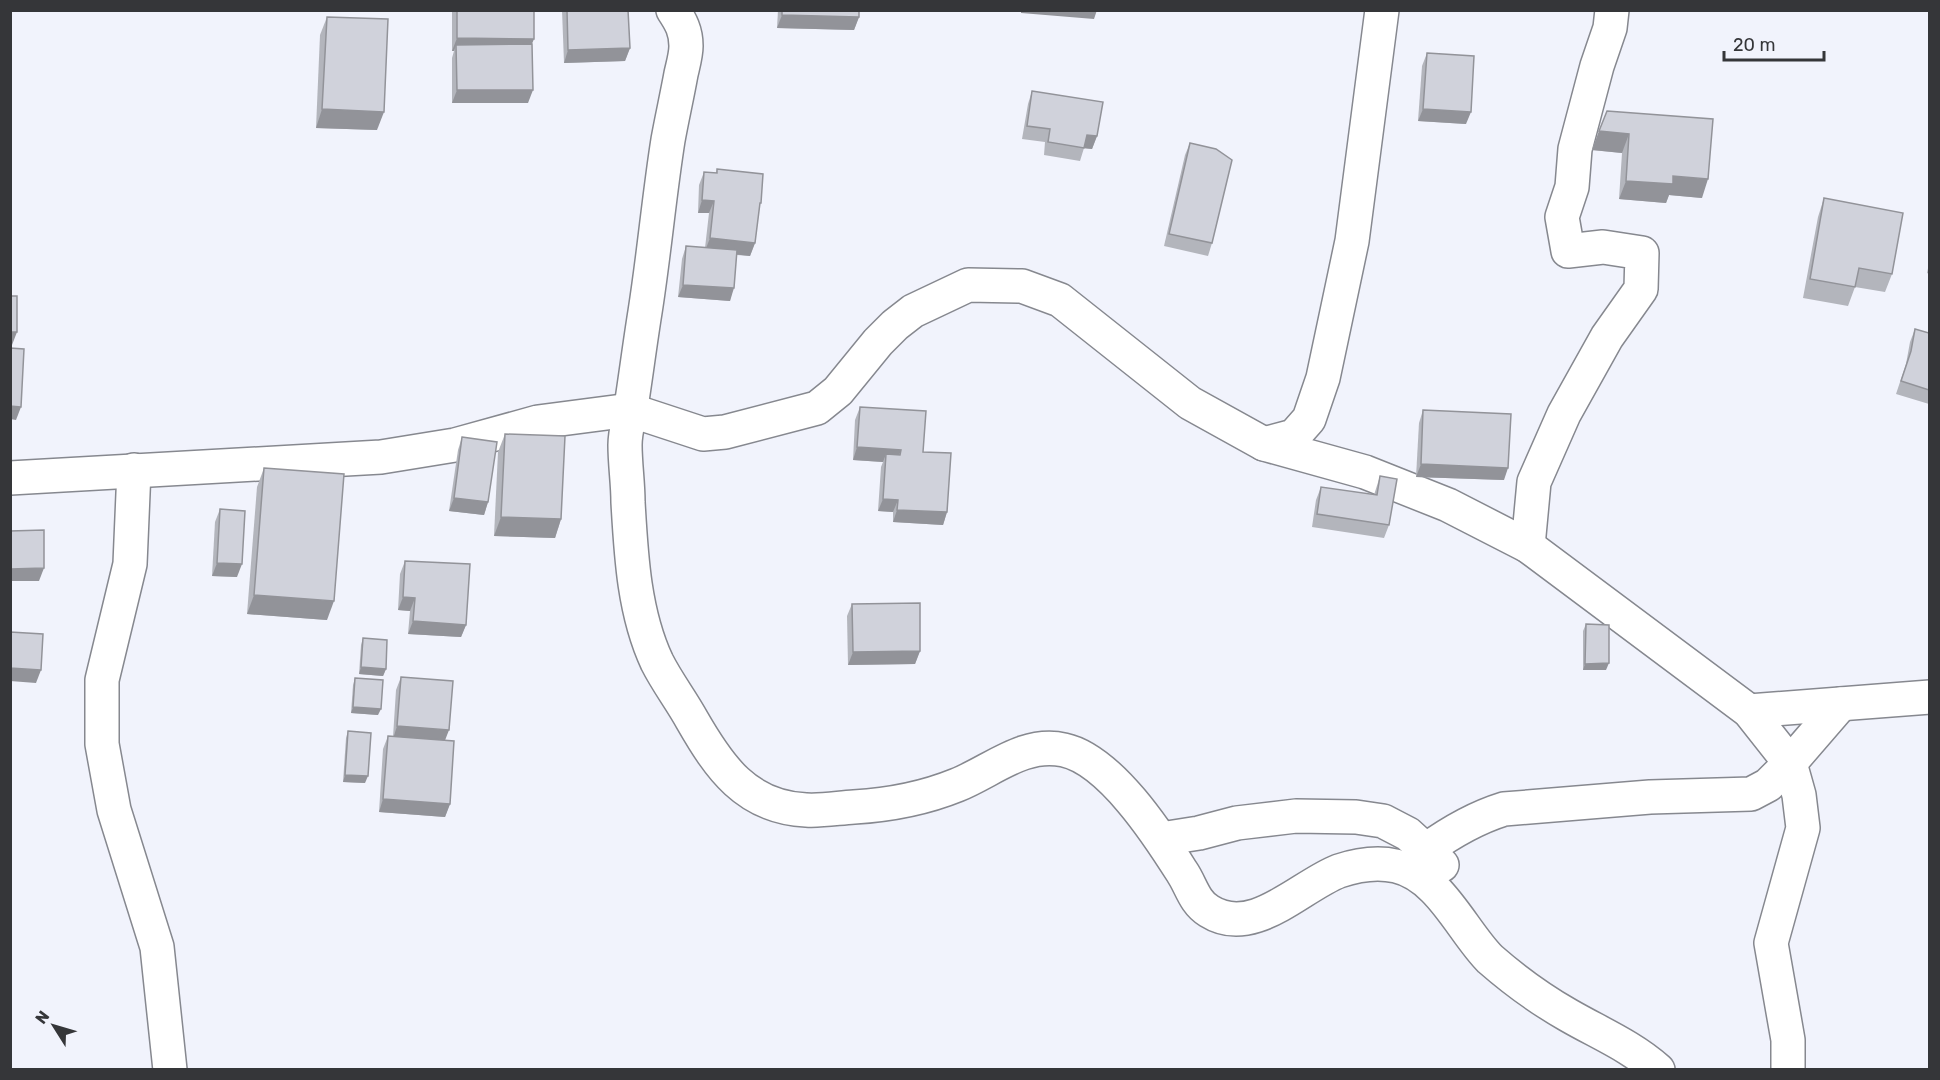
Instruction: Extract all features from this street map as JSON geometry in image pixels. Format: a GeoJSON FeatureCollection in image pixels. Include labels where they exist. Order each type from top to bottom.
{"type":"FeatureCollection","features":[{"type":"Feature","properties":{"kind":"street"},"geometry":{"type":"LineString","coordinates":[[673,10],[683,25],[686,47],[668,141],[653,262],[625,442],[630,548],[643,626],[658,664],[724,771],[758,798],[805,810],[866,806],[921,797],[959,784],[1006,760],[1030,751],[1047,747],[1067,750],[1084,756],[1103,770],[1161,839],[1188,880],[1196,899],[1205,909],[1222,917],[1240,919],[1269,911],[1340,871],[1368,865],[1390,865],[1409,870],[1437,891],[1486,955],[1524,987],[1567,1015],[1638,1053],[1658,1070]]}},
{"type":"Feature","properties":{"kind":"street"},"geometry":{"type":"LineString","coordinates":[[1263,444],[1294,436],[1309,418],[1323,378],[1352,241],[1382,10]]}},
{"type":"Feature","properties":{"kind":"street"},"geometry":{"type":"LineString","coordinates":[[1528,546],[1534,482],[1564,414],[1608,337],[1641,290],[1642,253],[1603,247],[1568,251],[1562,217],[1572,187],[1575,148],[1597,66],[1610,28],[1612,10]]}},
{"type":"Feature","properties":{"kind":"street"},"geometry":{"type":"LineString","coordinates":[[10,478],[381,457],[455,445],[538,422],[630,410],[703,434],[725,432],[817,408],[838,391],[878,342],[913,311],[968,285],[1022,286],[1060,300],[1190,403],[1263,444],[1365,472],[1448,505],[1528,546],[1749,711],[1790,763],[1799,795],[1803,828],[1771,943],[1788,1040],[1788,1070]]}},
{"type":"Feature","properties":{"kind":"street"},"geometry":{"type":"LineString","coordinates":[[134,470],[130,564],[102,680],[102,744],[114,810],[157,947],[170,1070]]}},
{"type":"Feature","properties":{"kind":"street"},"geometry":{"type":"LineString","coordinates":[[1749,711],[1929,698]]}},
{"type":"Feature","properties":{"kind":"street"},"geometry":{"type":"LineString","coordinates":[[1426,850],[1448,834],[1482,816],[1504,809],[1650,797],[1751,794],[1768,785],[1841,704]]}},
{"type":"Feature","properties":{"kind":"street"},"geometry":{"type":"LineString","coordinates":[[1161,839],[1199,833],[1237,823],[1296,816],[1335,815],[1383,821],[1408,834],[1442,864],[1460,892],[1486,955]]}},
{"type":"Feature","properties":{"kind":"building"},"geometry":{"type":"Polygon","coordinates":[[[457,10],[534,10],[534,39],[457,38],[457,10]]]}},
{"type":"Feature","properties":{"kind":"building"},"geometry":{"type":"Polygon","coordinates":[[[567,10],[628,10],[630,48],[568,50],[567,10]]]}},
{"type":"Feature","properties":{"kind":"building"},"geometry":{"type":"Polygon","coordinates":[[[782,10],[859,10],[859,17],[782,15],[782,10]]]}},
{"type":"Feature","properties":{"kind":"building"},"geometry":{"type":"Polygon","coordinates":[[[327,17],[388,19],[384,112],[322,109],[327,17]]]}},
{"type":"Feature","properties":{"kind":"building"},"geometry":{"type":"Polygon","coordinates":[[[532,44],[533,90],[457,90],[456,45],[532,44]]]}},
{"type":"Feature","properties":{"kind":"building"},"geometry":{"type":"Polygon","coordinates":[[[1427,53],[1474,56],[1471,112],[1423,109],[1427,53]]]}},
{"type":"Feature","properties":{"kind":"building"},"geometry":{"type":"Polygon","coordinates":[[[1032,91],[1103,102],[1097,136],[1087,135],[1084,148],[1048,142],[1050,129],[1027,126],[1032,91]]]}},
{"type":"Feature","properties":{"kind":"building"},"geometry":{"type":"Polygon","coordinates":[[[1607,111],[1713,119],[1708,179],[1673,176],[1673,184],[1626,181],[1629,134],[1599,131],[1607,111]]]}},
{"type":"Feature","properties":{"kind":"building"},"geometry":{"type":"Polygon","coordinates":[[[1190,143],[1216,149],[1232,160],[1212,243],[1169,234],[1190,143]]]}},
{"type":"Feature","properties":{"kind":"building"},"geometry":{"type":"Polygon","coordinates":[[[717,169],[763,174],[755,243],[710,238],[714,201],[702,200],[704,172],[717,173],[717,169]]]}},
{"type":"Feature","properties":{"kind":"building"},"geometry":{"type":"Polygon","coordinates":[[[1824,198],[1903,213],[1892,274],[1859,268],[1855,287],[1810,279],[1824,198]]]}},
{"type":"Feature","properties":{"kind":"building"},"geometry":{"type":"Polygon","coordinates":[[[686,246],[737,250],[734,288],[683,285],[686,246]]]}},
{"type":"Feature","properties":{"kind":"building"},"geometry":{"type":"Polygon","coordinates":[[[10,296],[17,296],[17,332],[10,332],[10,296]]]}},
{"type":"Feature","properties":{"kind":"building"},"geometry":{"type":"Polygon","coordinates":[[[1915,329],[1929,333],[1929,390],[1901,381],[1911,351],[1915,329]]]}},
{"type":"Feature","properties":{"kind":"building"},"geometry":{"type":"Polygon","coordinates":[[[10,348],[24,349],[21,407],[10,406],[10,348]]]}},
{"type":"Feature","properties":{"kind":"building"},"geometry":{"type":"Polygon","coordinates":[[[860,407],[926,411],[923,452],[951,453],[947,512],[897,510],[898,500],[883,499],[886,454],[900,455],[901,450],[857,447],[860,407]]]}},
{"type":"Feature","properties":{"kind":"building"},"geometry":{"type":"Polygon","coordinates":[[[1423,410],[1511,414],[1508,468],[1421,464],[1423,410]]]}},
{"type":"Feature","properties":{"kind":"building"},"geometry":{"type":"Polygon","coordinates":[[[505,434],[565,436],[561,519],[501,517],[505,434]]]}},
{"type":"Feature","properties":{"kind":"building"},"geometry":{"type":"Polygon","coordinates":[[[462,437],[497,442],[488,502],[454,498],[462,437]]]}},
{"type":"Feature","properties":{"kind":"building"},"geometry":{"type":"Polygon","coordinates":[[[264,468],[344,474],[334,601],[254,595],[264,468]]]}},
{"type":"Feature","properties":{"kind":"building"},"geometry":{"type":"Polygon","coordinates":[[[1380,476],[1397,479],[1389,525],[1317,514],[1321,487],[1377,495],[1380,476]]]}},
{"type":"Feature","properties":{"kind":"building"},"geometry":{"type":"Polygon","coordinates":[[[220,509],[245,511],[242,564],[217,563],[220,509]]]}},
{"type":"Feature","properties":{"kind":"building"},"geometry":{"type":"Polygon","coordinates":[[[44,530],[44,568],[10,569],[10,531],[44,530]]]}},
{"type":"Feature","properties":{"kind":"building"},"geometry":{"type":"Polygon","coordinates":[[[405,561],[470,564],[466,625],[413,621],[415,598],[403,597],[405,561]]]}},
{"type":"Feature","properties":{"kind":"building"},"geometry":{"type":"Polygon","coordinates":[[[920,603],[920,651],[853,652],[852,604],[920,603]]]}},
{"type":"Feature","properties":{"kind":"building"},"geometry":{"type":"Polygon","coordinates":[[[1586,624],[1609,625],[1609,663],[1585,664],[1586,624]]]}},
{"type":"Feature","properties":{"kind":"building"},"geometry":{"type":"Polygon","coordinates":[[[10,632],[43,634],[41,670],[10,668],[10,632]]]}},
{"type":"Feature","properties":{"kind":"building"},"geometry":{"type":"Polygon","coordinates":[[[363,638],[387,640],[386,669],[361,667],[363,638]]]}},
{"type":"Feature","properties":{"kind":"building"},"geometry":{"type":"Polygon","coordinates":[[[401,677],[453,681],[449,730],[397,726],[401,677]]]}},
{"type":"Feature","properties":{"kind":"building"},"geometry":{"type":"Polygon","coordinates":[[[355,678],[383,680],[381,709],[353,707],[355,678]]]}},
{"type":"Feature","properties":{"kind":"building"},"geometry":{"type":"Polygon","coordinates":[[[348,731],[371,733],[368,776],[345,775],[348,731]]]}},
{"type":"Feature","properties":{"kind":"building"},"geometry":{"type":"Polygon","coordinates":[[[388,736],[454,741],[450,804],[383,799],[388,736]]]}}]}
